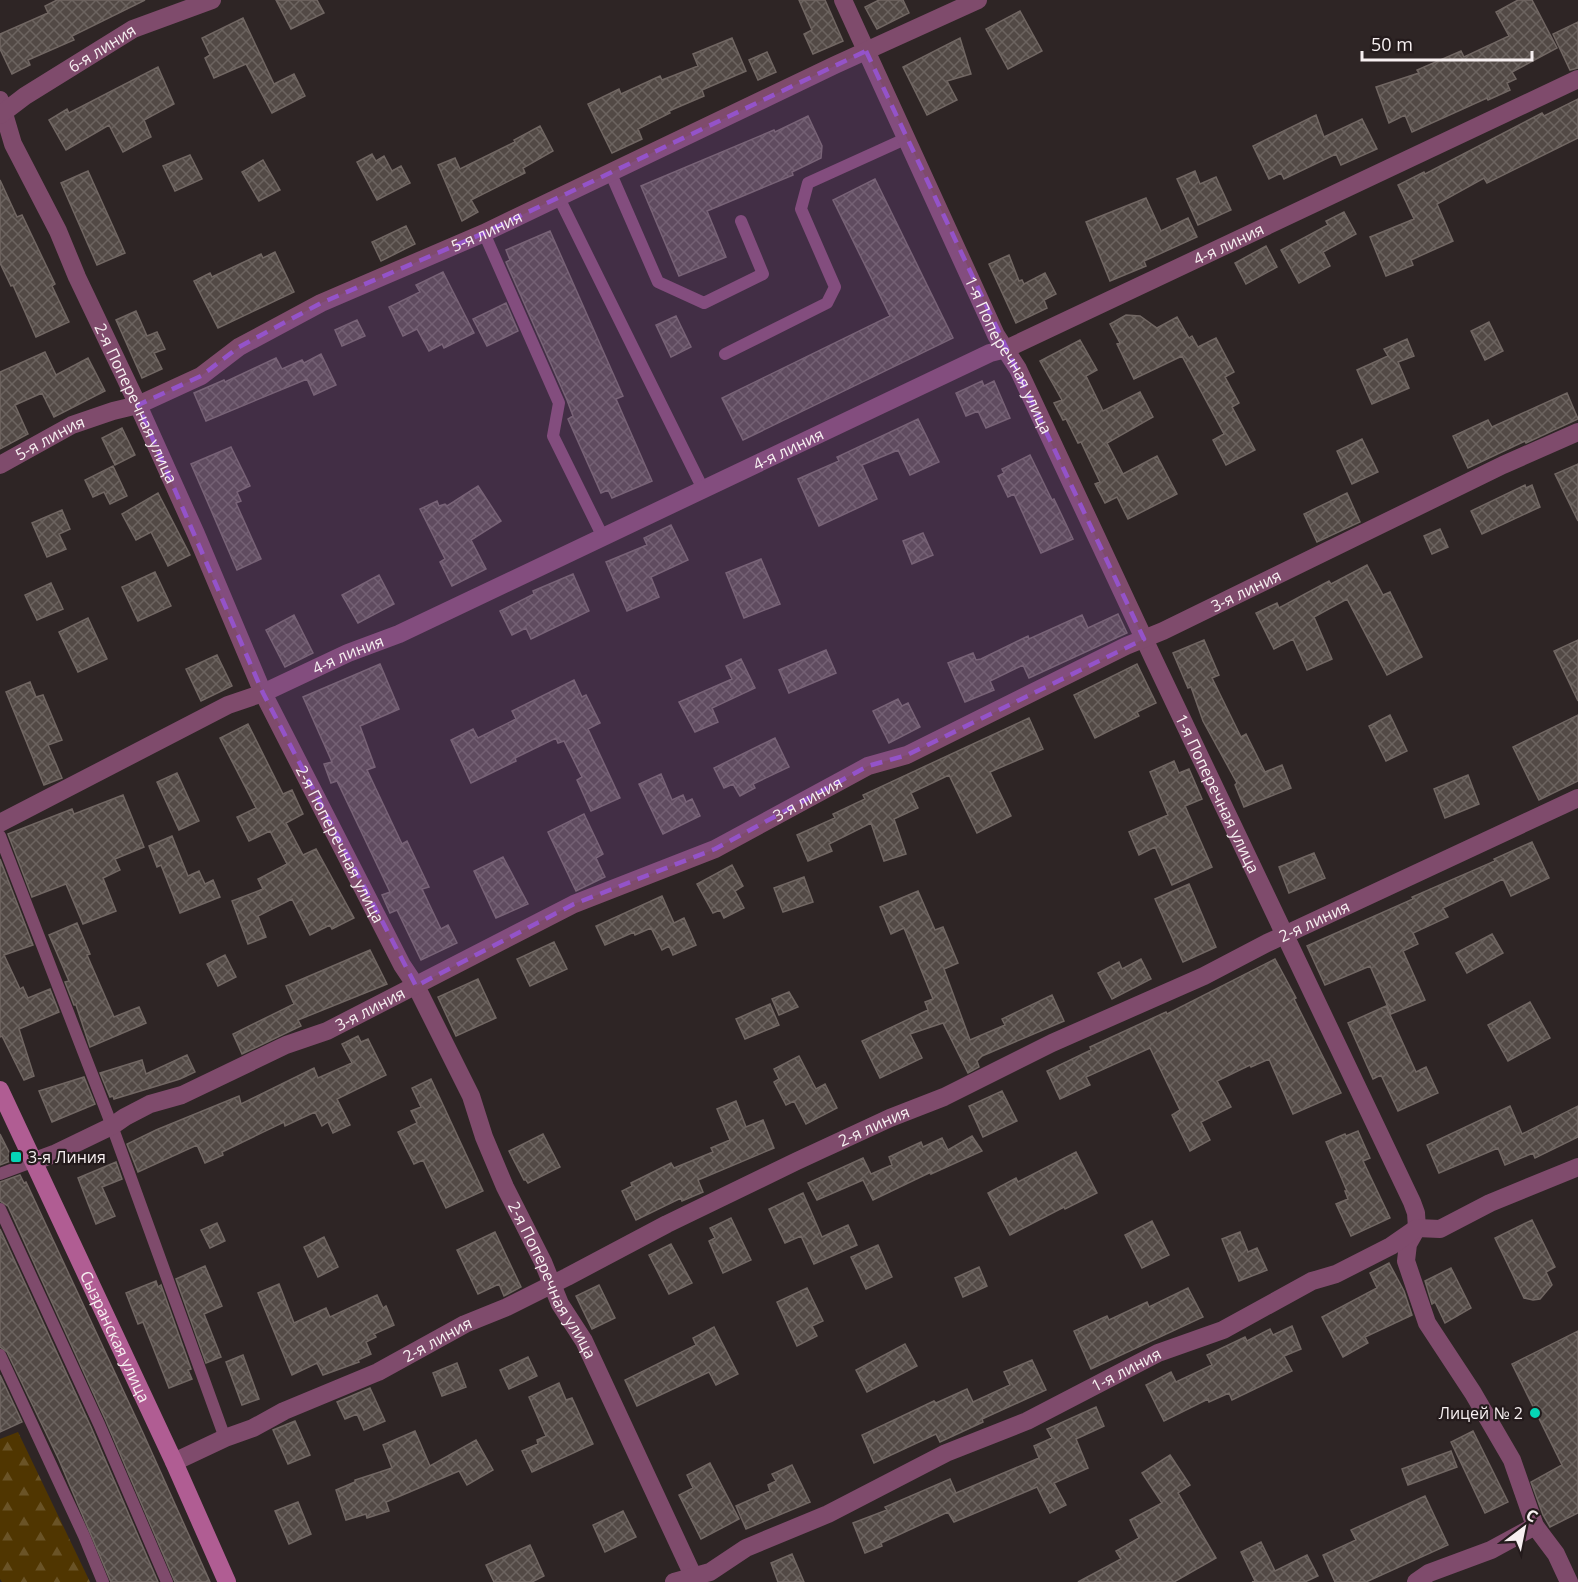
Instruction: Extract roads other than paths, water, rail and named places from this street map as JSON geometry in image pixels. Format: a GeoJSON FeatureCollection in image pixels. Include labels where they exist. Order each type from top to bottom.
{"type":"FeatureCollection","features":[{"type":"Feature","properties":{"kind":"street","name":"6-я линия"},"geometry":{"type":"LineString","coordinates":[[1,109],[133,29],[212,0]]}},
{"type":"Feature","properties":{"kind":"street","name":"1-я Поперечная улица"},"geometry":{"type":"LineString","coordinates":[[843,0],[996,335],[1023,380],[1412,1202],[1417,1228]]}},
{"type":"Feature","properties":{"kind":"street","name":"5-я линия"},"geometry":{"type":"LineString","coordinates":[[0,465],[72,425],[138,405],[201,376],[239,347],[321,303],[484,233],[978,0]]}},
{"type":"Feature","properties":{"kind":"street","name":"4-я линия"},"geometry":{"type":"LineString","coordinates":[[0,824],[228,705],[263,693],[348,653],[399,634],[704,491],[990,353],[1006,349],[1578,79]]}},
{"type":"Feature","properties":{"kind":"street","name":"2-я Поперечная улица"},"geometry":{"type":"LineString","coordinates":[[1,109],[13,144],[58,231],[196,534],[263,693],[471,1096],[484,1137],[560,1304],[584,1341],[695,1579]]}},
{"type":"Feature","properties":{"kind":"street","name":"3-я линия"},"geometry":{"type":"LineString","coordinates":[[35,1161],[112,1126],[150,1104],[182,1095],[286,1045],[327,1031],[574,904],[715,849],[868,766],[907,755],[1503,465],[1578,432]]}},
{"type":"Feature","properties":{"kind":"street","name":"2-я линия"},"geometry":{"type":"LineString","coordinates":[[174,1462],[225,1438],[253,1428],[284,1411],[378,1372],[465,1324],[567,1277],[667,1224],[797,1161],[890,1118],[944,1097],[1052,1043],[1204,976],[1267,943],[1578,798]]}},
{"type":"Feature","properties":{"kind":"street","name":"Сызранская улица"},"geometry":{"type":"LineString","coordinates":[[0,1090],[174,1462],[227,1582]]}},
{"type":"Feature","properties":{"kind":"street","name":"1-я линия"},"geometry":{"type":"LineString","coordinates":[[674,1582],[695,1579],[710,1572],[746,1548],[828,1514],[946,1453],[1027,1421],[1158,1353],[1223,1330],[1312,1281],[1336,1274],[1390,1246],[1417,1228],[1440,1229],[1490,1203],[1578,1167]]}},
{"type":"Feature","properties":{"kind":"street"},"geometry":{"type":"LineString","coordinates":[[1417,1228],[1408,1244],[1406,1261],[1428,1323],[1512,1460],[1535,1526],[1556,1554],[1569,1582]]}},
{"type":"Feature","properties":{"kind":"street"},"geometry":{"type":"LineString","coordinates":[[1416,1582],[1429,1573],[1491,1550],[1535,1526]]}},
{"type":"Feature","properties":{"kind":"lane"},"geometry":{"type":"LineString","coordinates":[[725,354],[827,303],[835,287],[801,209],[808,183],[905,139]]}},
{"type":"Feature","properties":{"kind":"lane"},"geometry":{"type":"LineString","coordinates":[[611,174],[658,282],[704,303],[763,274],[741,221]]}},
{"type":"Feature","properties":{"kind":"lane"},"geometry":{"type":"LineString","coordinates":[[559,198],[704,491]]}},
{"type":"Feature","properties":{"kind":"lane"},"geometry":{"type":"LineString","coordinates":[[484,233],[559,403],[554,436],[603,537]]}},
{"type":"Feature","properties":{"kind":"lane"},"geometry":{"type":"LineString","coordinates":[[0,836],[112,1126],[225,1438]]}},
{"type":"Feature","properties":{"kind":"lane"},"geometry":{"type":"LineString","coordinates":[[0,1174],[35,1161]]}},
{"type":"Feature","properties":{"kind":"lane"},"geometry":{"type":"LineString","coordinates":[[0,1209],[99,1424],[167,1582]]}},
{"type":"Feature","properties":{"kind":"lane"},"geometry":{"type":"LineString","coordinates":[[0,1355],[103,1582]]}},
{"type":"Feature","properties":{"kind":"place","name":"3-я Линия"},"geometry":{"type":"Point","coordinates":[16,1157]}},
{"type":"Feature","properties":{"kind":"place","name":"Лицей № 2"},"geometry":{"type":"Point","coordinates":[1535,1413]}}]}
